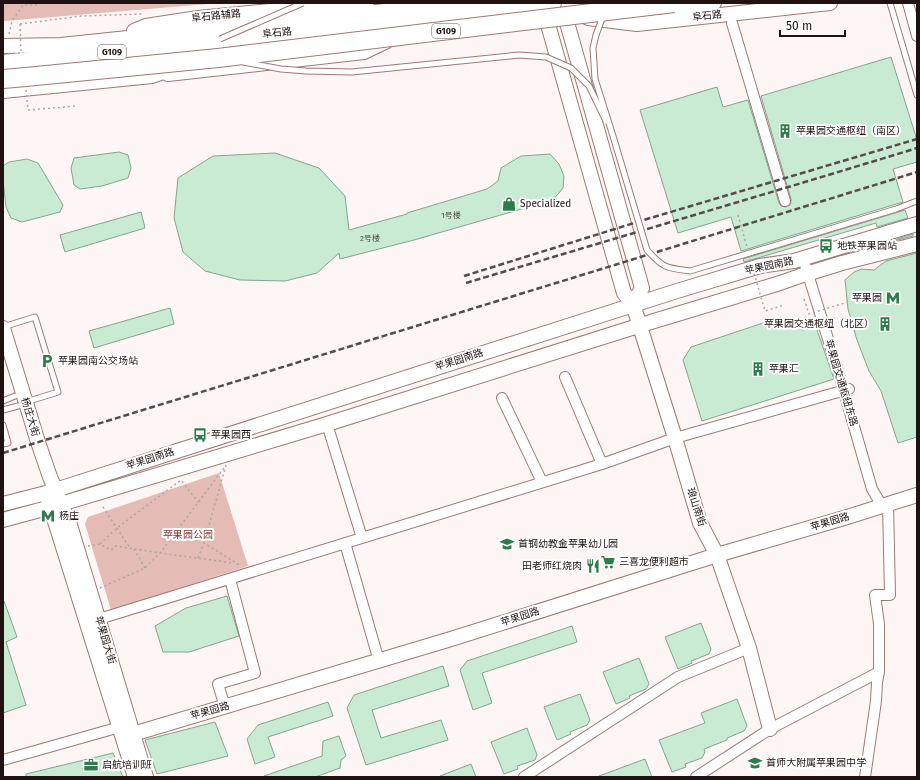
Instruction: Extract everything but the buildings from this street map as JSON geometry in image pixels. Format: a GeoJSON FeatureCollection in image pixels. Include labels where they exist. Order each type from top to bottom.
{"type":"FeatureCollection","features":[{"type":"Feature","properties":{"kind":"highway","name":"阜石路"},"geometry":{"type":"LineString","coordinates":[[3,64],[552,3]]}},
{"type":"Feature","properties":{"kind":"highway","name":"阜石路"},"geometry":{"type":"LineString","coordinates":[[3,79],[218,58],[674,3]]}},
{"type":"Feature","properties":{"kind":"main road","name":"阜石路"},"geometry":{"type":"LineString","coordinates":[[4,48],[61,45],[461,3]]}},
{"type":"Feature","properties":{"kind":"main road","name":"阜石路"},"geometry":{"type":"LineString","coordinates":[[3,91],[152,76],[227,52],[401,34],[584,18],[714,3]]}},
{"type":"Feature","properties":{"kind":"main road","name":"阜石路"},"geometry":{"type":"LineString","coordinates":[[584,18],[637,24],[830,3]]}},
{"type":"Feature","properties":{"kind":"main road"},"geometry":{"type":"LineString","coordinates":[[547,21],[624,293],[634,304],[642,288],[566,19]]}},
{"type":"Feature","properties":{"kind":"main road","name":"苹果园南路"},"geometry":{"type":"LineString","coordinates":[[3,504],[51,491],[634,304],[760,266],[794,261],[917,224]]}},
{"type":"Feature","properties":{"kind":"main road","name":"苹果园南路"},"geometry":{"type":"LineString","coordinates":[[3,520],[56,506],[327,424],[777,284],[808,273],[917,244]]}},
{"type":"Feature","properties":{"kind":"main road","name":"琅山南街"},"geometry":{"type":"LineString","coordinates":[[634,304],[700,523],[717,555],[749,648],[770,730]]}},
{"type":"Feature","properties":{"kind":"main road","name":"杨庄大街"},"geometry":{"type":"LineString","coordinates":[[3,327],[15,402]]}},
{"type":"Feature","properties":{"kind":"main road","name":"杨庄大街"},"geometry":{"type":"LineString","coordinates":[[4,361],[15,402],[38,442],[56,506]]}},
{"type":"Feature","properties":{"kind":"main road","name":"苹果园路"},"geometry":{"type":"LineString","coordinates":[[125,732],[225,707],[379,661],[717,555],[917,495]]}},
{"type":"Feature","properties":{"kind":"main road","name":"苹果园大街"},"geometry":{"type":"LineString","coordinates":[[56,506],[70,525],[99,619],[135,777]]}},
{"type":"Feature","properties":{"kind":"main road","name":"苹果园大街"},"geometry":{"type":"LineString","coordinates":[[56,506],[125,732],[146,777]]}},
{"type":"Feature","properties":{"kind":"street"},"geometry":{"type":"LineString","coordinates":[[908,3],[917,36]]}},
{"type":"Feature","properties":{"kind":"street"},"geometry":{"type":"LineString","coordinates":[[732,23],[785,201]]}},
{"type":"Feature","properties":{"kind":"street","name":"苹果园交通枢纽东路"},"geometry":{"type":"LineString","coordinates":[[803,258],[846,390],[872,489],[885,505]]}},
{"type":"Feature","properties":{"kind":"street"},"geometry":{"type":"LineString","coordinates":[[565,377],[602,464]]}},
{"type":"Feature","properties":{"kind":"street"},"geometry":{"type":"LineString","coordinates":[[99,619],[602,464],[675,438],[846,390]]}},
{"type":"Feature","properties":{"kind":"street"},"geometry":{"type":"LineString","coordinates":[[502,398],[542,482]]}},
{"type":"Feature","properties":{"kind":"street"},"geometry":{"type":"LineString","coordinates":[[327,424],[362,538]]}},
{"type":"Feature","properties":{"kind":"street"},"geometry":{"type":"LineString","coordinates":[[865,777],[879,672],[879,624],[875,595],[890,595],[885,505]]}},
{"type":"Feature","properties":{"kind":"street"},"geometry":{"type":"LineString","coordinates":[[345,544],[379,661]]}},
{"type":"Feature","properties":{"kind":"street"},"geometry":{"type":"LineString","coordinates":[[225,707],[218,684],[255,673],[230,579]]}},
{"type":"Feature","properties":{"kind":"street"},"geometry":{"type":"LineString","coordinates":[[524,777],[678,677],[749,648]]}},
{"type":"Feature","properties":{"kind":"street"},"geometry":{"type":"LineString","coordinates":[[696,777],[770,730],[879,672]]}},
{"type":"Feature","properties":{"kind":"street"},"geometry":{"type":"LineString","coordinates":[[3,760],[125,732]]}},
{"type":"Feature","properties":{"kind":"lane"},"geometry":{"type":"LineString","coordinates":[[220,39],[303,3]]}},
{"type":"Feature","properties":{"kind":"lane"},"geometry":{"type":"LineString","coordinates":[[890,3],[917,94]]}},
{"type":"Feature","properties":{"kind":"lane"},"geometry":{"type":"LineString","coordinates":[[608,6],[596,35],[593,48],[595,79],[647,250],[657,262],[668,268],[690,271],[896,209],[917,201]]}},
{"type":"Feature","properties":{"kind":"lane"},"geometry":{"type":"LineString","coordinates":[[218,58],[299,71],[352,72],[519,55],[546,57],[571,68],[589,86],[613,136]]}},
{"type":"Feature","properties":{"kind":"lane"},"geometry":{"type":"LineString","coordinates":[[917,80],[917,94]]}},
{"type":"Feature","properties":{"kind":"lane"},"geometry":{"type":"LineString","coordinates":[[3,327],[35,317],[58,392],[15,402],[3,410]]}},
{"type":"Feature","properties":{"kind":"lane"},"geometry":{"type":"LineString","coordinates":[[3,425],[8,443],[3,444]]}},
{"type":"Feature","properties":{"kind":"path"},"geometry":{"type":"LineString","coordinates":[[37,3],[36,5],[23,5],[12,21],[4,48],[22,52],[20,24],[81,16],[145,14]]}},
{"type":"Feature","properties":{"kind":"path"},"geometry":{"type":"LineString","coordinates":[[26,87],[28,110],[76,106]]}},
{"type":"Feature","properties":{"kind":"path"},"geometry":{"type":"LineString","coordinates":[[738,215],[747,249]]}},
{"type":"Feature","properties":{"kind":"path"},"geometry":{"type":"LineString","coordinates":[[749,256],[765,311],[784,305]]}},
{"type":"Feature","properties":{"kind":"path"},"geometry":{"type":"LineString","coordinates":[[804,299],[809,314],[848,302]]}},
{"type":"Feature","properties":{"kind":"path"},"geometry":{"type":"LineString","coordinates":[[100,588],[145,568],[160,553],[227,463],[204,543],[198,558]]}},
{"type":"Feature","properties":{"kind":"path"},"geometry":{"type":"LineString","coordinates":[[88,546],[100,544],[117,528],[181,480],[198,503]]}},
{"type":"Feature","properties":{"kind":"path"},"geometry":{"type":"LineString","coordinates":[[103,507],[130,548]]}},
{"type":"Feature","properties":{"kind":"path"},"geometry":{"type":"LineString","coordinates":[[204,543],[251,573]]}},
{"type":"Feature","properties":{"kind":"path"},"geometry":{"type":"LineString","coordinates":[[100,544],[110,550],[116,546],[235,563]]}},
{"type":"Feature","properties":{"kind":"path"},"geometry":{"type":"LineString","coordinates":[[134,549],[145,568]]}},
{"type":"Feature","properties":{"kind":"green space"},"geometry":{"type":"Polygon","coordinates":[[[3,3],[220,3],[3,21],[3,3]]]}},
{"type":"Feature","properties":{"kind":"green space","name":"苹果园公园"},"geometry":{"type":"Polygon","coordinates":[[[219,473],[248,566],[111,610],[85,524],[88,517],[219,473]]]}},
{"type":"Feature","properties":{"kind":"railway"},"geometry":{"type":"LineString","coordinates":[[464,276],[647,219],[917,139]]}},
{"type":"Feature","properties":{"kind":"railway"},"geometry":{"type":"LineString","coordinates":[[466,283],[917,148]]}},
{"type":"Feature","properties":{"kind":"railway"},"geometry":{"type":"LineString","coordinates":[[3,453],[917,172]]}},
{"type":"Feature","properties":{"kind":"place","name":"苹果园交通枢纽（南区）"},"geometry":{"type":"Point","coordinates":[785,131]}},
{"type":"Feature","properties":{"kind":"place","name":"Specialized"},"geometry":{"type":"Point","coordinates":[509,204]}},
{"type":"Feature","properties":{"kind":"place","name":"地铁苹果园站"},"geometry":{"type":"Point","coordinates":[826,246]}},
{"type":"Feature","properties":{"kind":"place","name":"苹果园"},"geometry":{"type":"Point","coordinates":[893,298]}},
{"type":"Feature","properties":{"kind":"place","name":"苹果园交通枢纽（北区）"},"geometry":{"type":"Point","coordinates":[885,324]}},
{"type":"Feature","properties":{"kind":"place","name":"苹果园南公交场站"},"geometry":{"type":"Point","coordinates":[47,361]}},
{"type":"Feature","properties":{"kind":"place","name":"苹果汇"},"geometry":{"type":"Point","coordinates":[758,369]}},
{"type":"Feature","properties":{"kind":"place","name":"苹果园西"},"geometry":{"type":"Point","coordinates":[200,435]}},
{"type":"Feature","properties":{"kind":"place","name":"杨庄"},"geometry":{"type":"Point","coordinates":[48,516]}},
{"type":"Feature","properties":{"kind":"place","name":"首钢幼教金苹果幼儿园"},"geometry":{"type":"Point","coordinates":[507,544]}},
{"type":"Feature","properties":{"kind":"place","name":"三喜龙便利超市"},"geometry":{"type":"Point","coordinates":[608,562]}},
{"type":"Feature","properties":{"kind":"place","name":"田老师红烧肉"},"geometry":{"type":"Point","coordinates":[593,566]}},
{"type":"Feature","properties":{"kind":"place","name":"首师大附属苹果园中学"},"geometry":{"type":"Point","coordinates":[755,763]}},
{"type":"Feature","properties":{"kind":"place","name":"启航培训班"},"geometry":{"type":"Point","coordinates":[91,765]}}]}
